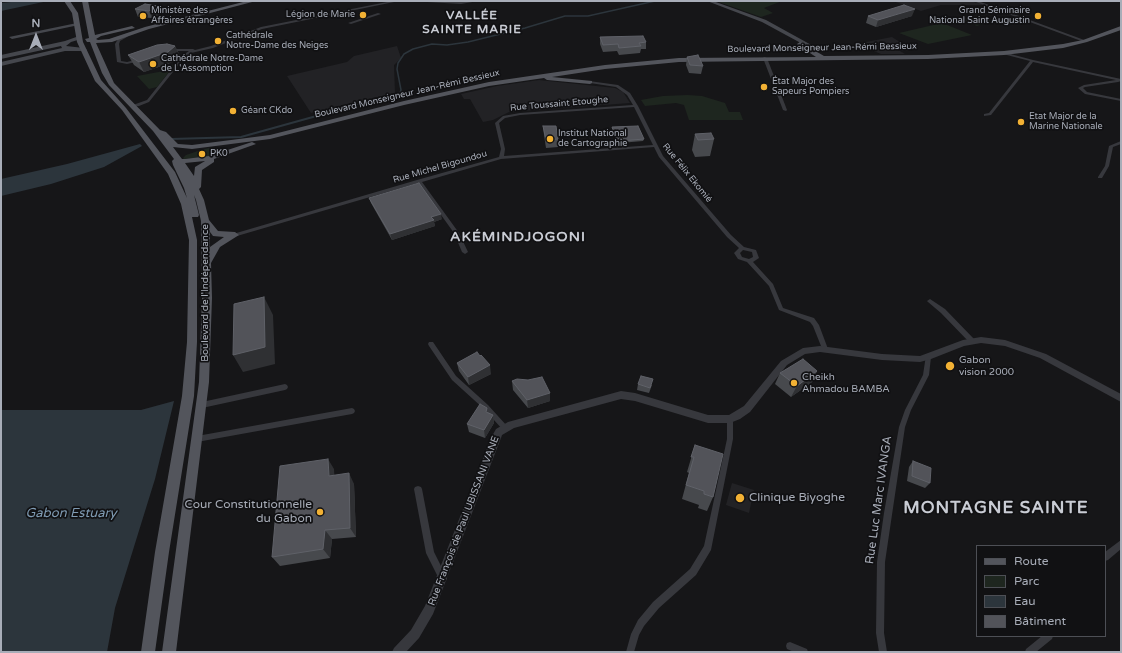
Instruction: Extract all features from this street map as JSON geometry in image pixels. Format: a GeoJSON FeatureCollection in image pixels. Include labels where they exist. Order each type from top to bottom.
{"type":"FeatureCollection","features":[{"type":"Feature","properties":{"kind":"main road"},"geometry":{"type":"LineString","coordinates":[[66,1],[77,11],[86,37],[102,42],[123,37]]}},
{"type":"Feature","properties":{"kind":"main road"},"geometry":{"type":"LineString","coordinates":[[85,1],[91,26],[92,40],[98,57],[111,84],[141,114],[156,131],[160,138],[167,145],[184,147],[214,144],[220,149],[218,156],[198,169],[197,192]]}},
{"type":"Feature","properties":{"kind":"main road"},"geometry":{"type":"LineString","coordinates":[[224,5],[234,1]]}},
{"type":"Feature","properties":{"kind":"main road"},"geometry":{"type":"LineString","coordinates":[[98,57],[103,48],[138,29],[239,1]]}},
{"type":"Feature","properties":{"kind":"main road"},"geometry":{"type":"LineString","coordinates":[[176,21],[245,1]]}},
{"type":"Feature","properties":{"kind":"main road"},"geometry":{"type":"LineString","coordinates":[[91,26],[98,31],[138,29],[176,21],[253,1]]}},
{"type":"Feature","properties":{"kind":"main road"},"geometry":{"type":"LineString","coordinates":[[702,1],[758,21],[826,59]]}},
{"type":"Feature","properties":{"kind":"main road"},"geometry":{"type":"LineString","coordinates":[[709,1],[764,21],[826,55],[826,59]]}},
{"type":"Feature","properties":{"kind":"main road","name":"Boulevard de l'Indépendance"},"geometry":{"type":"LineString","coordinates":[[72,7],[80,40],[100,84],[119,103],[172,174],[185,204],[192,240],[192,342],[188,396],[153,612],[148,652]]}},
{"type":"Feature","properties":{"kind":"main road"},"geometry":{"type":"LineString","coordinates":[[12,38],[77,24]]}},
{"type":"Feature","properties":{"kind":"main road","name":"Boulevard Monseigneur Jean-Rémi Bessieux"},"geometry":{"type":"LineString","coordinates":[[768,60],[784,58],[826,59],[928,57],[1004,53],[1063,46],[1085,41],[1121,28]]}},
{"type":"Feature","properties":{"kind":"main road"},"geometry":{"type":"LineString","coordinates":[[93,70],[87,45],[92,40],[115,31],[123,32],[123,37]]}},
{"type":"Feature","properties":{"kind":"main road"},"geometry":{"type":"LineString","coordinates":[[1,57],[80,40]]}},
{"type":"Feature","properties":{"kind":"main road"},"geometry":{"type":"LineString","coordinates":[[65,43],[63,46],[65,49]]}},
{"type":"Feature","properties":{"kind":"main road"},"geometry":{"type":"LineString","coordinates":[[784,58],[798,57],[803,54],[804,50],[800,44]]}},
{"type":"Feature","properties":{"kind":"main road"},"geometry":{"type":"LineString","coordinates":[[812,47],[844,56],[892,57]]}},
{"type":"Feature","properties":{"kind":"main road"},"geometry":{"type":"LineString","coordinates":[[1,64],[65,49],[84,50]]}},
{"type":"Feature","properties":{"kind":"main road","name":"Boulevard Monseigneur Jean-Rémi Bessieux"},"geometry":{"type":"LineString","coordinates":[[214,144],[270,137],[438,95],[527,77],[645,62],[716,59],[880,60],[928,57]]}},
{"type":"Feature","properties":{"kind":"main road"},"geometry":{"type":"LineString","coordinates":[[768,60],[880,60]]}},
{"type":"Feature","properties":{"kind":"main road"},"geometry":{"type":"LineString","coordinates":[[577,79],[572,76],[573,73],[581,70]]}},
{"type":"Feature","properties":{"kind":"main road"},"geometry":{"type":"LineString","coordinates":[[556,73],[590,82]]}},
{"type":"Feature","properties":{"kind":"main road"},"geometry":{"type":"LineString","coordinates":[[556,73],[558,77],[569,80]]}},
{"type":"Feature","properties":{"kind":"main road"},"geometry":{"type":"LineString","coordinates":[[527,77],[590,82]]}},
{"type":"Feature","properties":{"kind":"main road"},"geometry":{"type":"LineString","coordinates":[[129,116],[137,119],[160,138],[167,145],[171,158],[179,160],[218,156]]}},
{"type":"Feature","properties":{"kind":"main road","name":"Boulevard Monseigneur Jean-Rémi Bessieux"},"geometry":{"type":"LineString","coordinates":[[218,156],[270,137]]}},
{"type":"Feature","properties":{"kind":"main road"},"geometry":{"type":"LineString","coordinates":[[228,143],[232,151]]}},
{"type":"Feature","properties":{"kind":"main road"},"geometry":{"type":"LineString","coordinates":[[192,240],[196,231],[195,214],[188,188],[177,165],[179,160],[187,153],[214,144]]}},
{"type":"Feature","properties":{"kind":"main road","name":"Boulevard de l'Indépendance"},"geometry":{"type":"LineString","coordinates":[[169,652],[202,405],[206,358],[205,221],[197,192],[188,172],[179,160]]}},
{"type":"Feature","properties":{"kind":"main road"},"geometry":{"type":"LineString","coordinates":[[205,221],[216,234],[236,235]]}},
{"type":"Feature","properties":{"kind":"main road"},"geometry":{"type":"LineString","coordinates":[[206,265],[213,249],[221,242],[236,235]]}},
{"type":"Feature","properties":{"kind":"main road"},"geometry":{"type":"LineString","coordinates":[[153,612],[156,627],[155,652]]}},
{"type":"Feature","properties":{"kind":"street"},"geometry":{"type":"LineString","coordinates":[[141,114],[148,101],[182,57],[190,52],[260,28],[397,1]]}},
{"type":"Feature","properties":{"kind":"street"},"geometry":{"type":"LineString","coordinates":[[426,1],[461,3],[476,1]]}},
{"type":"Feature","properties":{"kind":"street"},"geometry":{"type":"LineString","coordinates":[[976,1],[1085,41]]}},
{"type":"Feature","properties":{"kind":"street"},"geometry":{"type":"LineString","coordinates":[[350,23],[379,14],[369,7]]}},
{"type":"Feature","properties":{"kind":"street"},"geometry":{"type":"LineString","coordinates":[[123,37],[117,44],[118,62],[129,63],[144,58]]}},
{"type":"Feature","properties":{"kind":"street"},"geometry":{"type":"LineString","coordinates":[[164,52],[205,48]]}},
{"type":"Feature","properties":{"kind":"street"},"geometry":{"type":"LineString","coordinates":[[1004,53],[1032,61],[1121,80]]}},
{"type":"Feature","properties":{"kind":"street"},"geometry":{"type":"LineString","coordinates":[[768,60],[785,110]]}},
{"type":"Feature","properties":{"kind":"street"},"geometry":{"type":"LineString","coordinates":[[984,115],[990,114],[1005,92],[1032,61]]}},
{"type":"Feature","properties":{"kind":"street"},"geometry":{"type":"LineString","coordinates":[[1121,80],[1080,88],[1086,93],[1121,100]]}},
{"type":"Feature","properties":{"kind":"street","name":"Rue Félix Ekomié"},"geometry":{"type":"LineString","coordinates":[[590,82],[611,85],[624,89],[632,97],[654,146],[661,156],[742,248]]}},
{"type":"Feature","properties":{"kind":"street"},"geometry":{"type":"LineString","coordinates":[[132,106],[140,105],[148,101]]}},
{"type":"Feature","properties":{"kind":"street","name":"Rue Toussaint Etoughe"},"geometry":{"type":"LineString","coordinates":[[501,158],[503,149],[497,123],[504,117],[520,114],[636,106]]}},
{"type":"Feature","properties":{"kind":"street"},"geometry":{"type":"LineString","coordinates":[[1100,177],[1107,166],[1111,146],[1121,142]]}},
{"type":"Feature","properties":{"kind":"street","name":"Rue Michel Bigoundou"},"geometry":{"type":"LineString","coordinates":[[236,235],[501,158],[654,146]]}},
{"type":"Feature","properties":{"kind":"street"},"geometry":{"type":"LineString","coordinates":[[419,181],[456,233],[465,252]]}},
{"type":"Feature","properties":{"kind":"street"},"geometry":{"type":"LineString","coordinates":[[742,248],[748,249],[756,254],[755,260],[743,260],[737,255],[738,251],[742,248]]}},
{"type":"Feature","properties":{"kind":"street"},"geometry":{"type":"LineString","coordinates":[[749,261],[771,285],[781,309],[812,320],[816,325],[825,349]]}},
{"type":"Feature","properties":{"kind":"street"},"geometry":{"type":"LineString","coordinates":[[930,301],[944,311],[972,341]]}},
{"type":"Feature","properties":{"kind":"street"},"geometry":{"type":"LineString","coordinates":[[630,652],[635,634],[641,623],[656,605],[693,572],[708,547],[728,447],[730,419],[746,408],[784,363],[791,357],[803,351],[825,349],[906,359],[928,357],[954,346],[972,341],[998,342],[1030,351],[1076,373],[1121,398]]}},
{"type":"Feature","properties":{"kind":"street"},"geometry":{"type":"LineString","coordinates":[[431,344],[454,378],[486,407],[505,428]]}},
{"type":"Feature","properties":{"kind":"street","name":"Rue Luc Marc IVANGA"},"geometry":{"type":"LineString","coordinates":[[883,652],[880,633],[880,603],[882,562],[888,513],[902,427],[908,410],[926,375],[928,357]]}},
{"type":"Feature","properties":{"kind":"street"},"geometry":{"type":"LineString","coordinates":[[202,405],[285,387]]}},
{"type":"Feature","properties":{"kind":"street","name":"Rue François de Paul UBISSANI VANE"},"geometry":{"type":"LineString","coordinates":[[398,652],[411,639],[424,620],[443,578],[491,448],[499,432],[505,428],[542,416],[621,395],[635,397],[708,419],[730,419]]}},
{"type":"Feature","properties":{"kind":"street"},"geometry":{"type":"LineString","coordinates":[[197,439],[352,411]]}},
{"type":"Feature","properties":{"kind":"street"},"geometry":{"type":"LineString","coordinates":[[418,490],[430,553],[443,578]]}},
{"type":"Feature","properties":{"kind":"street"},"geometry":{"type":"LineString","coordinates":[[1106,556],[1121,544]]}},
{"type":"Feature","properties":{"kind":"street"},"geometry":{"type":"LineString","coordinates":[[1029,652],[1048,637]]}},
{"type":"Feature","properties":{"kind":"street"},"geometry":{"type":"LineString","coordinates":[[790,646],[804,652]]}},
{"type":"Feature","properties":{"kind":"shaded area"},"geometry":{"type":"Polygon","coordinates":[[[893,1],[971,1],[985,5],[941,5],[921,11],[893,1]]]}},
{"type":"Feature","properties":{"kind":"shaded area"},"geometry":{"type":"Polygon","coordinates":[[[892,37],[912,50],[900,51],[905,54],[881,54],[856,44],[892,37]]]}},
{"type":"Feature","properties":{"kind":"shaded area"},"geometry":{"type":"Polygon","coordinates":[[[397,46],[401,58],[394,65],[395,93],[311,113],[287,76],[347,62],[354,56],[397,46]]]}},
{"type":"Feature","properties":{"kind":"shaded area"},"geometry":{"type":"Polygon","coordinates":[[[539,80],[615,88],[623,92],[630,103],[509,112],[493,120],[483,122],[470,99],[464,99],[461,94],[497,86],[539,80]]]}},
{"type":"Feature","properties":{"kind":"shaded area","name":"Clinique Biyoghe"},"geometry":{"type":"Polygon","coordinates":[[[732,483],[754,490],[749,513],[726,505],[732,483]]]}},
{"type":"Feature","properties":{"kind":"green space"},"geometry":{"type":"Polygon","coordinates":[[[716,1],[782,1],[764,8],[773,13],[761,17],[716,1]]]}},
{"type":"Feature","properties":{"kind":"green space"},"geometry":{"type":"Polygon","coordinates":[[[979,16],[991,21],[977,26],[963,20],[979,16]]]}},
{"type":"Feature","properties":{"kind":"green space"},"geometry":{"type":"Polygon","coordinates":[[[942,23],[972,35],[928,44],[899,33],[942,23]]]}},
{"type":"Feature","properties":{"kind":"green space"},"geometry":{"type":"Polygon","coordinates":[[[176,63],[157,87],[149,89],[137,76],[164,71],[176,63]]]}},
{"type":"Feature","properties":{"kind":"green space"},"geometry":{"type":"Polygon","coordinates":[[[663,96],[702,96],[725,103],[729,112],[740,112],[743,120],[689,120],[684,105],[676,103],[645,106],[641,100],[663,96]]]}},
{"type":"Feature","properties":{"kind":"green space"},"geometry":{"type":"Polygon","coordinates":[[[213,147],[217,151],[213,156],[183,158],[186,155],[213,147]]]}},
{"type":"Feature","properties":{"kind":"water"},"geometry":{"type":"Polygon","coordinates":[[[48,1],[1,11],[1,3],[48,1]]]}},
{"type":"Feature","properties":{"kind":"water"},"geometry":{"type":"Polygon","coordinates":[[[140,144],[142,146],[104,167],[51,184],[1,196],[1,179],[67,164],[140,144]]]}},
{"type":"Feature","properties":{"kind":"water","name":"Gabon Estuary"},"geometry":{"type":"Polygon","coordinates":[[[174,401],[155,479],[115,608],[107,652],[1,652],[1,410],[141,410],[174,401]]]}},
{"type":"Feature","properties":{"kind":"building"},"geometry":{"type":"Polygon","coordinates":[[[145,4],[158,6],[149,11],[135,9],[145,4]]]}},
{"type":"Feature","properties":{"kind":"building"},"geometry":{"type":"Polygon","coordinates":[[[904,5],[915,9],[878,20],[868,16],[904,5]]]}},
{"type":"Feature","properties":{"kind":"building"},"geometry":{"type":"Polygon","coordinates":[[[643,36],[646,42],[639,43],[641,46],[619,48],[618,44],[603,45],[600,37],[643,36]]]}},
{"type":"Feature","properties":{"kind":"building"},"geometry":{"type":"Polygon","coordinates":[[[167,44],[175,46],[168,52],[139,62],[128,55],[157,45],[167,44]]]}},
{"type":"Feature","properties":{"kind":"building"},"geometry":{"type":"Polygon","coordinates":[[[698,55],[703,66],[690,65],[687,57],[698,55]]]}},
{"type":"Feature","properties":{"kind":"building"},"geometry":{"type":"Polygon","coordinates":[[[543,126],[556,126],[558,139],[546,140],[543,126]]]}},
{"type":"Feature","properties":{"kind":"building"},"geometry":{"type":"Polygon","coordinates":[[[638,126],[644,139],[620,141],[619,138],[616,138],[612,127],[638,126]]]}},
{"type":"Feature","properties":{"kind":"building"},"geometry":{"type":"Polygon","coordinates":[[[711,133],[714,139],[698,140],[695,134],[711,133]]]}},
{"type":"Feature","properties":{"kind":"building"},"geometry":{"type":"Polygon","coordinates":[[[419,183],[441,214],[431,217],[434,220],[390,234],[369,198],[419,183]]]}},
{"type":"Feature","properties":{"kind":"building"},"geometry":{"type":"Polygon","coordinates":[[[264,297],[265,347],[233,355],[234,304],[264,297]]]}},
{"type":"Feature","properties":{"kind":"building"},"geometry":{"type":"Polygon","coordinates":[[[477,352],[490,365],[468,377],[457,363],[477,352]]]}},
{"type":"Feature","properties":{"kind":"building"},"geometry":{"type":"Polygon","coordinates":[[[803,359],[817,371],[797,386],[780,373],[803,359]]]}},
{"type":"Feature","properties":{"kind":"building"},"geometry":{"type":"Polygon","coordinates":[[[641,376],[653,379],[650,388],[638,384],[641,376]]]}},
{"type":"Feature","properties":{"kind":"building"},"geometry":{"type":"Polygon","coordinates":[[[542,377],[550,393],[527,400],[512,381],[517,379],[528,380],[542,377]]]}},
{"type":"Feature","properties":{"kind":"building"},"geometry":{"type":"Polygon","coordinates":[[[480,404],[487,408],[486,412],[493,415],[484,430],[467,424],[480,404]]]}},
{"type":"Feature","properties":{"kind":"building"},"geometry":{"type":"Polygon","coordinates":[[[695,445],[723,454],[713,497],[704,494],[704,491],[686,485],[694,457],[691,457],[695,445]]]}},
{"type":"Feature","properties":{"kind":"building","name":"Cour Constitutionnelle du Gabon"},"geometry":{"type":"Polygon","coordinates":[[[328,459],[329,476],[349,473],[350,528],[325,530],[323,549],[272,557],[280,466],[328,459]]]}},
{"type":"Feature","properties":{"kind":"building"},"geometry":{"type":"Polygon","coordinates":[[[913,461],[931,468],[930,483],[912,476],[913,461]]]}},
{"type":"Feature","properties":{"kind":"waterway"},"geometry":{"type":"LineString","coordinates":[[353,106],[400,93],[401,90],[397,69],[398,63],[404,54],[413,49],[432,44],[447,45],[468,42],[525,28],[565,16],[588,16],[655,1]]}},
{"type":"Feature","properties":{"kind":"waterway"},"geometry":{"type":"LineString","coordinates":[[171,139],[241,137],[356,105]]}},
{"type":"Feature","properties":{"kind":"place","name":"Légion de Marie"},"geometry":{"type":"Point","coordinates":[363,15]}},
{"type":"Feature","properties":{"kind":"place","name":"Ministère des Affaires étrangères"},"geometry":{"type":"Point","coordinates":[143,16]}},
{"type":"Feature","properties":{"kind":"place","name":"Grand Séminaire National Saint Augustin"},"geometry":{"type":"Point","coordinates":[1038,16]}},
{"type":"Feature","properties":{"kind":"place","name":"Cathédrale Notre-Dame des Neiges"},"geometry":{"type":"Point","coordinates":[218,41]}},
{"type":"Feature","properties":{"kind":"place","name":"Cathédrale Notre-Dame de L'Assomption"},"geometry":{"type":"Point","coordinates":[153,64]}},
{"type":"Feature","properties":{"kind":"place","name":"État Major des Sapeurs Pompiers"},"geometry":{"type":"Point","coordinates":[764,87]}},
{"type":"Feature","properties":{"kind":"place","name":"Géant CKdo"},"geometry":{"type":"Point","coordinates":[233,111]}},
{"type":"Feature","properties":{"kind":"place","name":"Etat Major de la Marine Nationale"},"geometry":{"type":"Point","coordinates":[1021,122]}},
{"type":"Feature","properties":{"kind":"place","name":"Institut National de Cartographie"},"geometry":{"type":"Point","coordinates":[550,139]}},
{"type":"Feature","properties":{"kind":"place","name":"PK0"},"geometry":{"type":"Point","coordinates":[202,154]}},
{"type":"Feature","properties":{"kind":"place","name":"Gabon vision 2000"},"geometry":{"type":"Point","coordinates":[950,366]}},
{"type":"Feature","properties":{"kind":"place","name":"Cheikh Ahmadou BAMBA"},"geometry":{"type":"Point","coordinates":[794,383]}},
{"type":"Feature","properties":{"kind":"place","name":"Clinique Biyoghe"},"geometry":{"type":"Point","coordinates":[740,498]}},
{"type":"Feature","properties":{"kind":"place","name":"Cour Constitutionnelle du Gabon"},"geometry":{"type":"Point","coordinates":[320,512]}},
{"type":"Feature","properties":{"kind":"district","name":"VALLÉE SAINTE MARIE"},"geometry":{"type":"Point","coordinates":[472,23]}},
{"type":"Feature","properties":{"kind":"district","name":"AKÉMINDJOGONI"},"geometry":{"type":"Point","coordinates":[518,237]}},
{"type":"Feature","properties":{"kind":"district","name":"MONTAGNE SAINTE"},"geometry":{"type":"Point","coordinates":[996,509]}}]}
